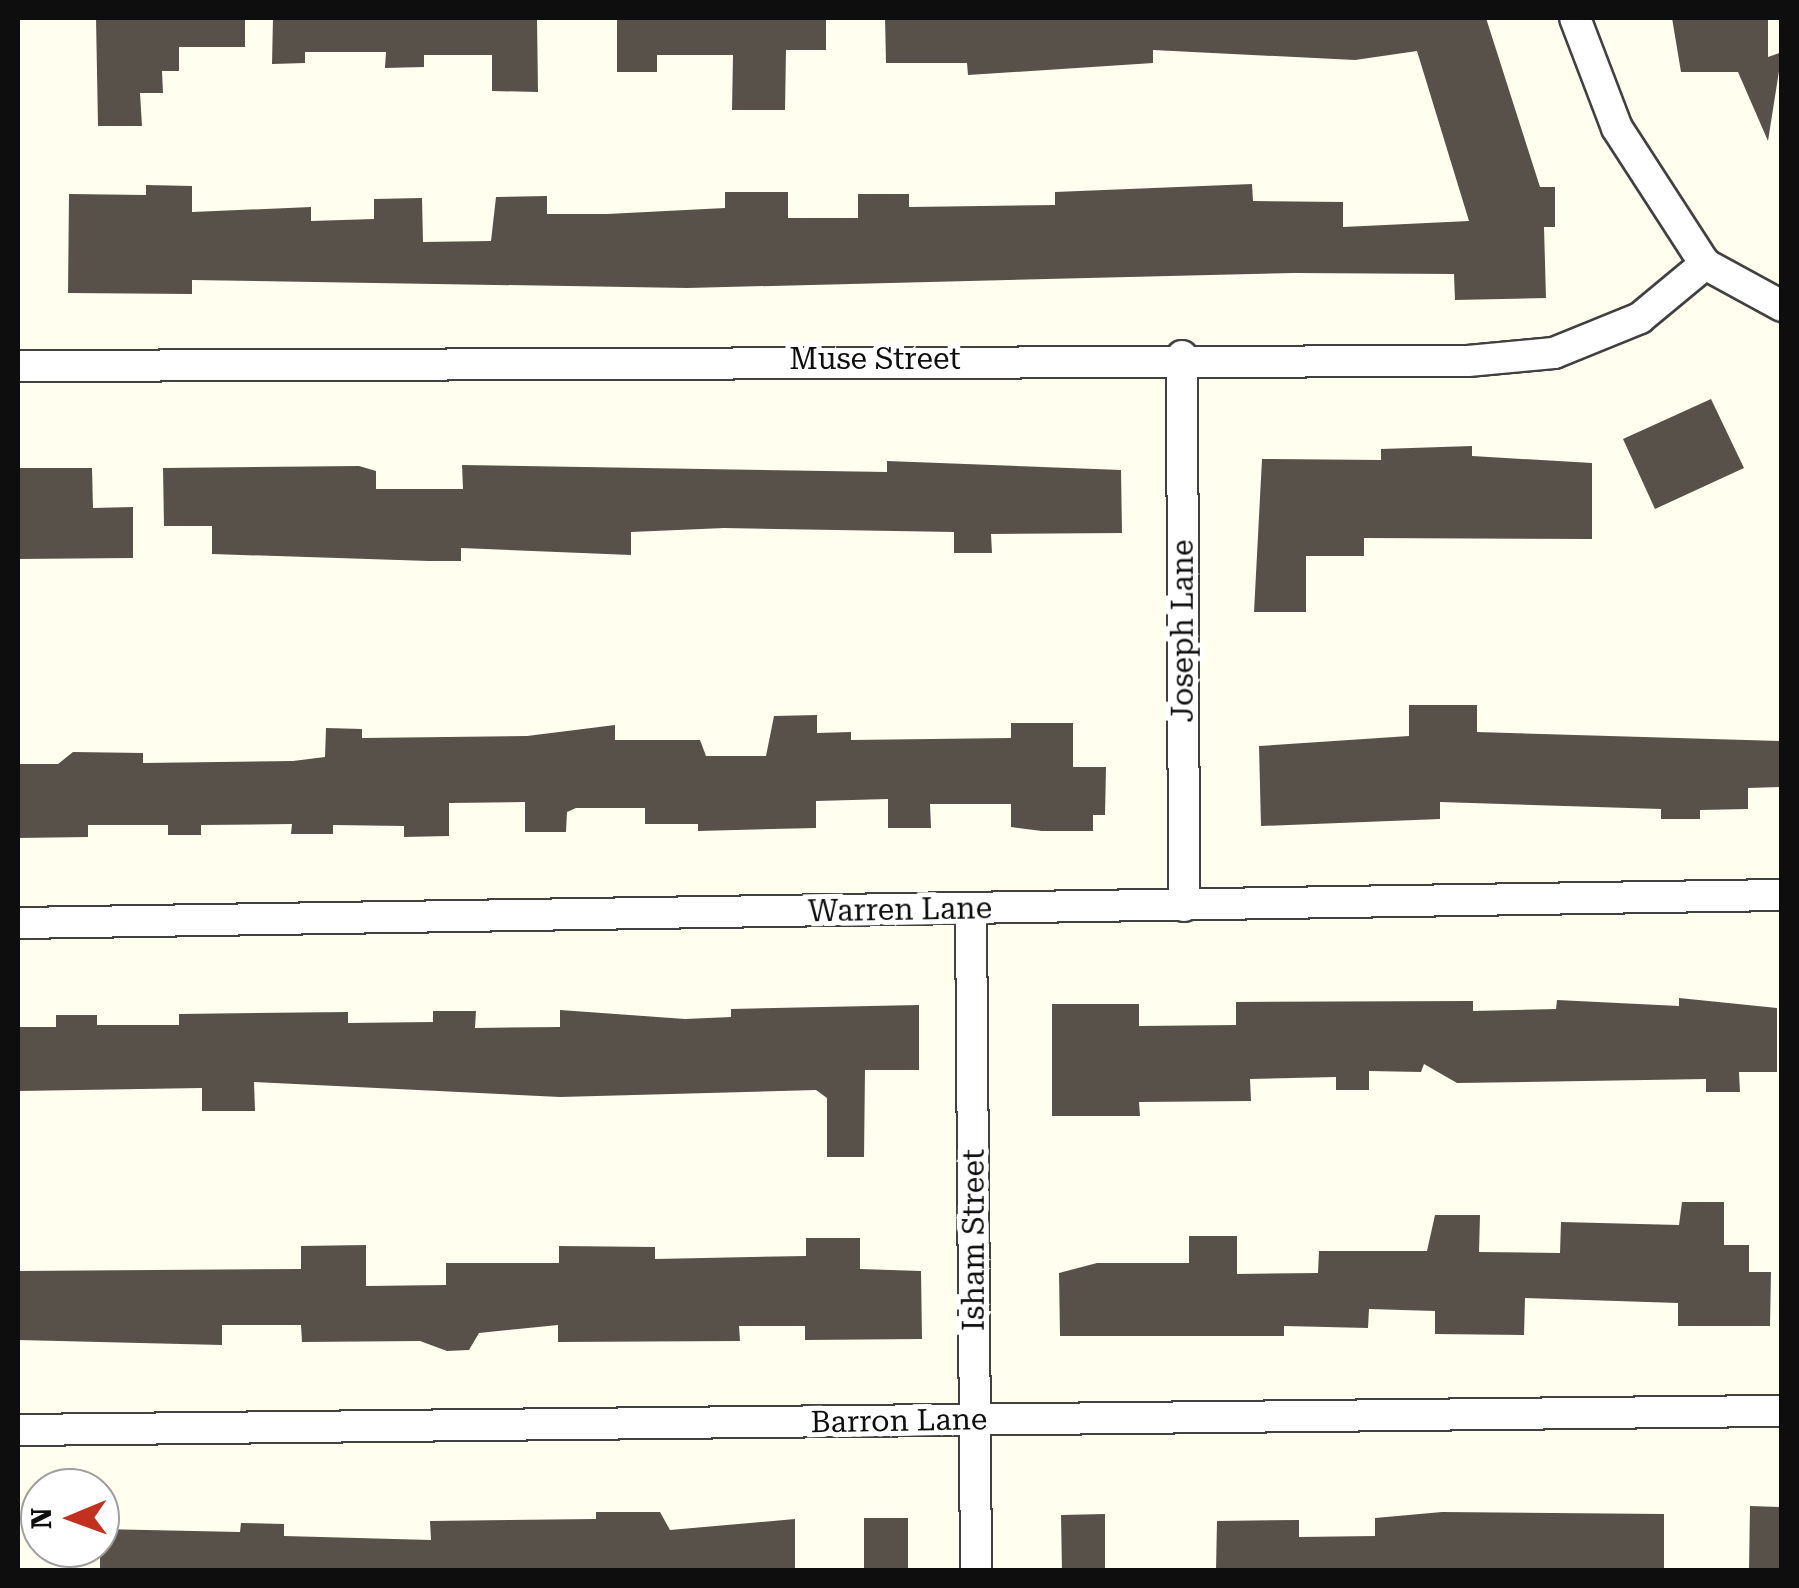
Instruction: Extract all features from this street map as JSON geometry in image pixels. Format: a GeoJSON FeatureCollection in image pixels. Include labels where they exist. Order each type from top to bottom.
{"type":"FeatureCollection","features":[{"type":"Feature","properties":{"kind":"street"},"geometry":{"type":"LineString","coordinates":[[1575,18],[1617,128],[1706,264],[1782,306]]}},
{"type":"Feature","properties":{"kind":"street","name":"Muse Street"},"geometry":{"type":"LineString","coordinates":[[18,366],[1182,356],[1468,361],[1554,353],[1640,318],[1706,264]]}},
{"type":"Feature","properties":{"kind":"street","name":"Joseph Lane"},"geometry":{"type":"LineString","coordinates":[[1182,356],[1184,906]]}},
{"type":"Feature","properties":{"kind":"street","name":"Warren Lane"},"geometry":{"type":"LineString","coordinates":[[18,923],[1782,895]]}},
{"type":"Feature","properties":{"kind":"street","name":"Isham Street"},"geometry":{"type":"LineString","coordinates":[[971,909],[976,1570]]}},
{"type":"Feature","properties":{"kind":"street","name":"Barron Lane"},"geometry":{"type":"LineString","coordinates":[[18,1430],[1782,1411]]}},
{"type":"Feature","properties":{"kind":"building"},"geometry":{"type":"Polygon","coordinates":[[[96,18],[245,18],[245,47],[179,47],[179,71],[162,71],[163,93],[140,93],[142,126],[98,126],[96,18]]]}},
{"type":"Feature","properties":{"kind":"building"},"geometry":{"type":"Polygon","coordinates":[[[273,18],[537,18],[538,92],[492,91],[492,55],[424,55],[424,67],[385,68],[386,52],[305,52],[305,63],[272,64],[273,18]]]}},
{"type":"Feature","properties":{"kind":"building"},"geometry":{"type":"Polygon","coordinates":[[[617,18],[826,18],[826,50],[786,50],[785,110],[732,110],[733,55],[657,55],[657,72],[617,72],[617,18]]]}},
{"type":"Feature","properties":{"kind":"building"},"geometry":{"type":"Polygon","coordinates":[[[885,18],[1486,18],[1540,187],[1555,187],[1555,227],[1544,227],[1546,298],[1455,300],[1454,274],[1294,273],[687,288],[192,280],[192,294],[68,293],[69,194],[146,195],[146,185],[192,186],[192,212],[311,207],[311,221],[374,219],[374,199],[422,198],[423,242],[491,241],[496,197],[547,196],[547,214],[607,214],[725,208],[725,192],[788,192],[788,218],[858,218],[858,194],[909,194],[909,207],[1055,205],[1055,192],[1252,184],[1253,201],[1343,202],[1343,227],[1469,221],[1417,51],[1355,60],[1153,50],[1153,63],[968,75],[967,63],[886,63],[885,18]]]}},
{"type":"Feature","properties":{"kind":"building"},"geometry":{"type":"Polygon","coordinates":[[[1672,18],[1768,18],[1768,57],[1782,52],[1768,141],[1738,72],[1681,72],[1672,18]]]}},
{"type":"Feature","properties":{"kind":"building"},"geometry":{"type":"Polygon","coordinates":[[[1711,399],[1744,468],[1655,509],[1623,439],[1711,399]]]}},
{"type":"Feature","properties":{"kind":"building"},"geometry":{"type":"Polygon","coordinates":[[[1472,446],[1472,456],[1592,463],[1592,539],[1364,538],[1364,556],[1306,556],[1306,612],[1254,612],[1262,459],[1381,460],[1381,449],[1472,446]]]}},
{"type":"Feature","properties":{"kind":"building"},"geometry":{"type":"Polygon","coordinates":[[[887,461],[1121,470],[1122,533],[991,534],[992,553],[954,553],[954,532],[724,528],[631,532],[631,555],[461,548],[461,561],[429,561],[212,554],[212,526],[164,526],[163,468],[359,466],[376,471],[376,489],[463,489],[462,465],[887,472],[887,461]]]}},
{"type":"Feature","properties":{"kind":"building"},"geometry":{"type":"Polygon","coordinates":[[[18,468],[92,468],[93,508],[133,507],[133,558],[18,559],[18,468]]]}},
{"type":"Feature","properties":{"kind":"building"},"geometry":{"type":"Polygon","coordinates":[[[1409,705],[1477,705],[1477,732],[1782,741],[1782,787],[1748,788],[1748,809],[1700,810],[1700,819],[1661,819],[1661,809],[1440,802],[1440,819],[1261,826],[1259,746],[1409,736],[1409,705]]]}},
{"type":"Feature","properties":{"kind":"building"},"geometry":{"type":"Polygon","coordinates":[[[817,715],[817,733],[851,732],[851,740],[1011,738],[1011,723],[1073,723],[1073,767],[1106,767],[1105,815],[1093,815],[1093,831],[1042,831],[1011,827],[1011,804],[930,804],[931,828],[888,828],[888,799],[816,801],[816,828],[698,831],[698,824],[645,824],[645,808],[576,808],[567,812],[566,832],[525,832],[525,802],[449,803],[449,836],[404,837],[404,826],[333,825],[333,834],[291,834],[292,824],[201,825],[201,835],[168,835],[168,825],[88,825],[88,837],[18,838],[18,764],[58,764],[73,752],[143,753],[143,763],[293,761],[325,757],[326,728],[362,729],[362,738],[527,736],[615,725],[615,740],[700,740],[706,756],[766,756],[774,716],[817,715]]]}},
{"type":"Feature","properties":{"kind":"building"},"geometry":{"type":"Polygon","coordinates":[[[1679,998],[1777,1008],[1777,1072],[1739,1072],[1740,1092],[1706,1092],[1706,1079],[1457,1083],[1424,1064],[1421,1072],[1369,1071],[1369,1090],[1336,1090],[1336,1077],[1250,1079],[1251,1101],[1139,1102],[1140,1116],[1052,1116],[1052,1004],[1139,1004],[1139,1026],[1236,1025],[1236,1002],[1473,1001],[1473,1011],[1556,1009],[1557,1000],[1679,1006],[1679,998]]]}},
{"type":"Feature","properties":{"kind":"building"},"geometry":{"type":"Polygon","coordinates":[[[919,1005],[919,1070],[865,1070],[864,1157],[827,1157],[827,1098],[816,1090],[560,1097],[254,1082],[255,1111],[202,1111],[202,1088],[18,1091],[18,1027],[56,1027],[56,1015],[97,1015],[97,1025],[179,1025],[179,1014],[348,1012],[348,1023],[433,1022],[433,1011],[476,1011],[475,1028],[560,1027],[560,1010],[685,1019],[731,1017],[731,1009],[919,1005]]]}},
{"type":"Feature","properties":{"kind":"building"},"geometry":{"type":"Polygon","coordinates":[[[1682,1202],[1724,1202],[1724,1245],[1749,1245],[1749,1272],[1771,1272],[1770,1326],[1678,1326],[1678,1303],[1525,1298],[1524,1335],[1435,1334],[1435,1311],[1369,1309],[1368,1328],[1284,1326],[1284,1336],[1060,1336],[1059,1273],[1097,1263],[1189,1263],[1189,1236],[1237,1236],[1237,1274],[1318,1273],[1319,1251],[1427,1251],[1435,1215],[1480,1215],[1479,1252],[1560,1253],[1561,1222],[1679,1225],[1682,1202]]]}},
{"type":"Feature","properties":{"kind":"building"},"geometry":{"type":"Polygon","coordinates":[[[806,1238],[860,1238],[860,1269],[921,1271],[922,1339],[805,1340],[805,1326],[739,1326],[740,1341],[558,1342],[558,1325],[479,1333],[469,1350],[447,1351],[420,1341],[302,1342],[301,1325],[222,1325],[222,1345],[18,1340],[18,1271],[301,1269],[301,1246],[366,1245],[366,1286],[446,1285],[446,1263],[559,1263],[559,1246],[655,1247],[655,1259],[806,1256],[806,1238]]]}},
{"type":"Feature","properties":{"kind":"building"},"geometry":{"type":"Polygon","coordinates":[[[1750,1506],[1782,1507],[1782,1570],[1749,1570],[1750,1506]]]}},
{"type":"Feature","properties":{"kind":"building"},"geometry":{"type":"Polygon","coordinates":[[[596,1512],[660,1512],[670,1530],[795,1519],[795,1570],[100,1570],[120,1568],[120,1529],[240,1532],[241,1523],[284,1524],[284,1536],[431,1540],[430,1521],[596,1519],[596,1512]]]}},
{"type":"Feature","properties":{"kind":"building"},"geometry":{"type":"Polygon","coordinates":[[[1442,1512],[1664,1514],[1664,1570],[1216,1570],[1217,1521],[1299,1520],[1299,1537],[1375,1536],[1375,1518],[1442,1512]]]}},
{"type":"Feature","properties":{"kind":"building"},"geometry":{"type":"Polygon","coordinates":[[[1105,1514],[1105,1570],[1062,1570],[1061,1515],[1105,1514]]]}},
{"type":"Feature","properties":{"kind":"building"},"geometry":{"type":"Polygon","coordinates":[[[864,1518],[908,1518],[908,1570],[864,1570],[864,1518]]]}}]}
